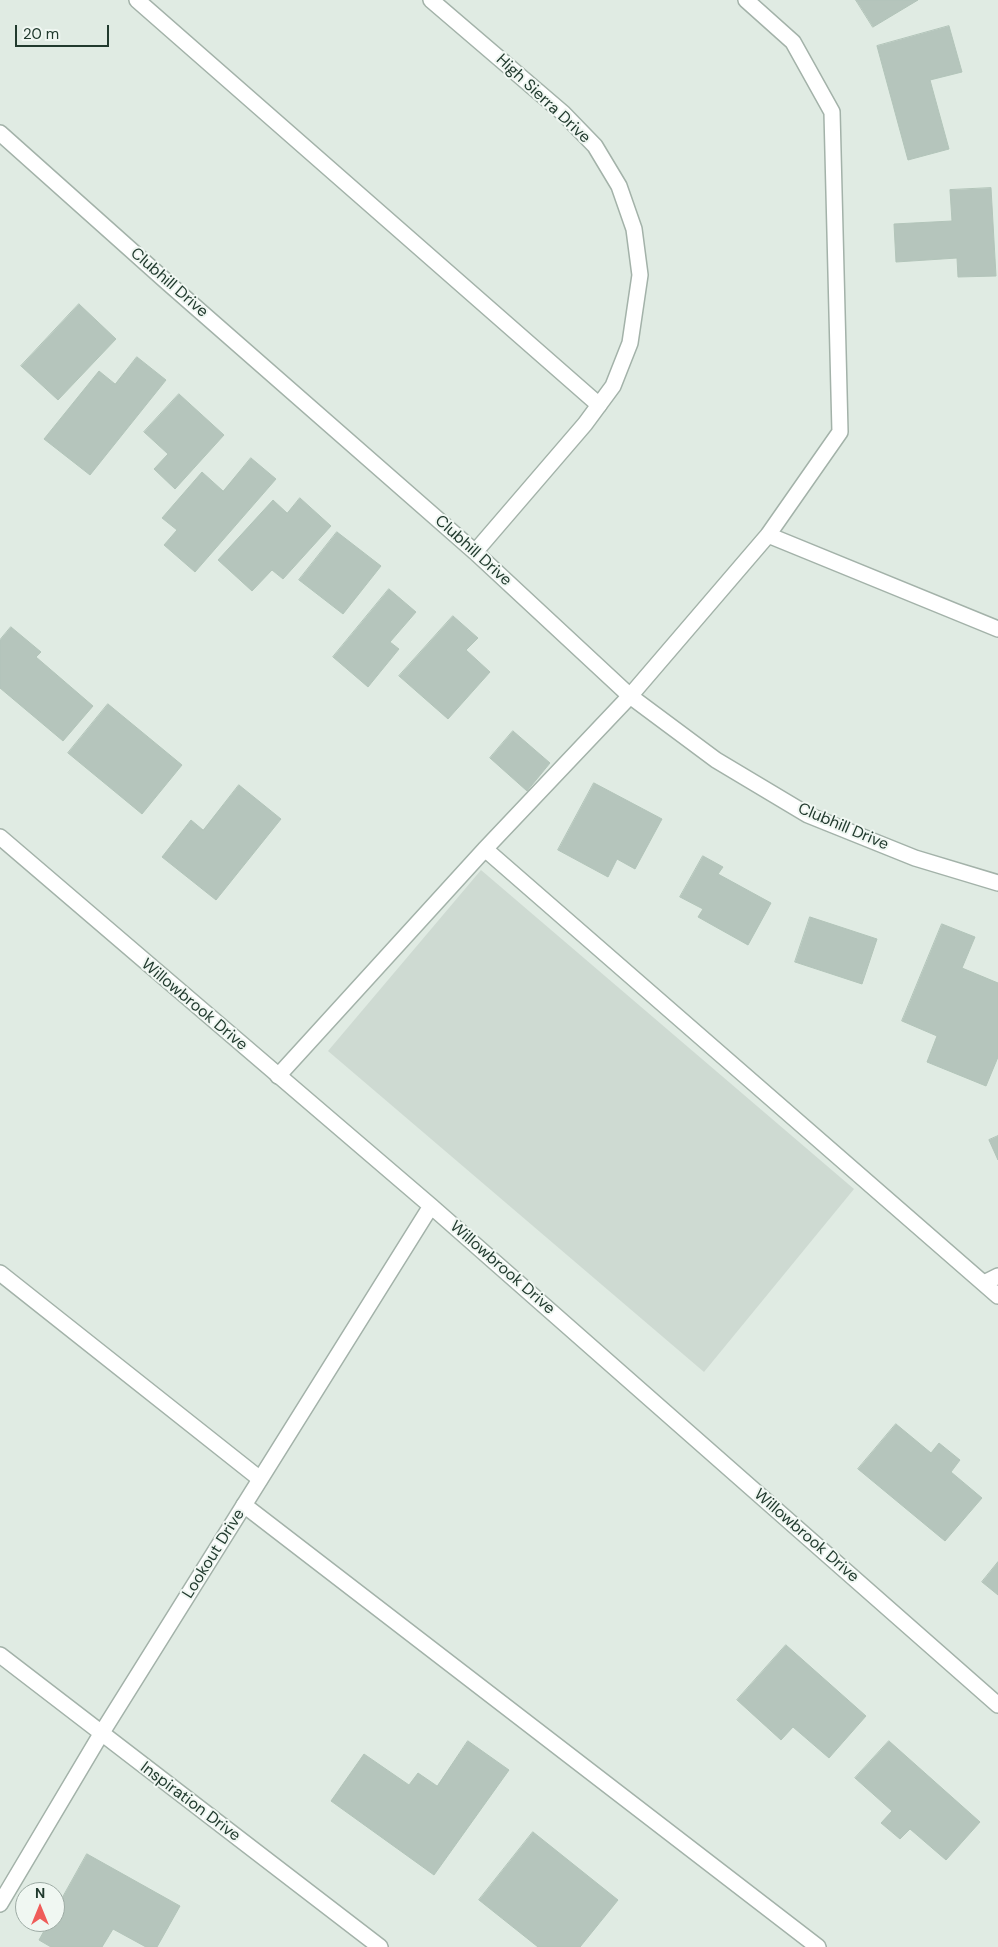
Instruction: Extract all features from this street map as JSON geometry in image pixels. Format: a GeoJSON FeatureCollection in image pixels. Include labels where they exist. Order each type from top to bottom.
{"type":"FeatureCollection","features":[{"type":"Feature","properties":{"kind":"street"},"geometry":{"type":"LineString","coordinates":[[137,0],[599,405]]}},
{"type":"Feature","properties":{"kind":"street","name":"High Sierra Drive"},"geometry":{"type":"LineString","coordinates":[[431,0],[563,113],[595,146],[619,186],[634,229],[640,275],[630,343],[613,386],[586,424],[475,552]]}},
{"type":"Feature","properties":{"kind":"street"},"geometry":{"type":"LineString","coordinates":[[278,1076],[630,696],[768,535],[840,432],[832,112],[793,42],[746,0]]}},
{"type":"Feature","properties":{"kind":"street","name":"Clubhill Drive"},"geometry":{"type":"LineString","coordinates":[[0,133],[475,552],[630,696],[716,760],[808,815],[915,858],[998,883]]}},
{"type":"Feature","properties":{"kind":"street"},"geometry":{"type":"LineString","coordinates":[[768,535],[998,629]]}},
{"type":"Feature","properties":{"kind":"street","name":"Willowbrook Drive"},"geometry":{"type":"LineString","coordinates":[[0,838],[431,1206],[998,1705]]}},
{"type":"Feature","properties":{"kind":"street"},"geometry":{"type":"LineString","coordinates":[[486,850],[998,1296]]}},
{"type":"Feature","properties":{"kind":"street","name":"Lookout Drive"},"geometry":{"type":"LineString","coordinates":[[0,1904],[101,1734],[431,1206]]}},
{"type":"Feature","properties":{"kind":"street"},"geometry":{"type":"LineString","coordinates":[[0,1273],[260,1479]]}},
{"type":"Feature","properties":{"kind":"street"},"geometry":{"type":"LineString","coordinates":[[984,1283],[998,1276]]}},
{"type":"Feature","properties":{"kind":"street"},"geometry":{"type":"LineString","coordinates":[[244,1505],[818,1947]]}},
{"type":"Feature","properties":{"kind":"street","name":"Inspiration Drive"},"geometry":{"type":"LineString","coordinates":[[0,1655],[380,1947]]}},
{"type":"Feature","properties":{"kind":"shaded area"},"geometry":{"type":"Polygon","coordinates":[[[481,870],[854,1189],[704,1372],[328,1051],[481,870]]]}},
{"type":"Feature","properties":{"kind":"building"},"geometry":{"type":"Polygon","coordinates":[[[856,0],[918,0],[873,27],[856,0]]]}},
{"type":"Feature","properties":{"kind":"building"},"geometry":{"type":"Polygon","coordinates":[[[949,26],[962,72],[930,80],[949,149],[908,160],[877,46],[949,26]]]}},
{"type":"Feature","properties":{"kind":"building"},"geometry":{"type":"Polygon","coordinates":[[[991,188],[996,276],[958,277],[957,258],[896,262],[894,224],[952,221],[950,190],[991,188]]]}},
{"type":"Feature","properties":{"kind":"building"},"geometry":{"type":"Polygon","coordinates":[[[79,304],[116,339],[58,400],[21,366],[79,304]]]}},
{"type":"Feature","properties":{"kind":"building"},"geometry":{"type":"Polygon","coordinates":[[[137,357],[166,380],[90,475],[44,439],[99,371],[115,384],[137,357]]]}},
{"type":"Feature","properties":{"kind":"building"},"geometry":{"type":"Polygon","coordinates":[[[179,394],[224,435],[175,489],[154,469],[168,454],[144,432],[179,394]]]}},
{"type":"Feature","properties":{"kind":"building"},"geometry":{"type":"Polygon","coordinates":[[[251,458],[276,479],[195,572],[164,545],[177,530],[162,518],[202,472],[223,491],[251,458]]]}},
{"type":"Feature","properties":{"kind":"building"},"geometry":{"type":"Polygon","coordinates":[[[300,498],[331,526],[283,579],[272,570],[252,591],[218,560],[273,500],[287,513],[300,498]]]}},
{"type":"Feature","properties":{"kind":"building"},"geometry":{"type":"Polygon","coordinates":[[[337,532],[381,566],[343,614],[299,580],[337,532]]]}},
{"type":"Feature","properties":{"kind":"building"},"geometry":{"type":"Polygon","coordinates":[[[389,589],[416,612],[390,642],[399,649],[368,687],[333,657],[389,589]]]}},
{"type":"Feature","properties":{"kind":"building"},"geometry":{"type":"Polygon","coordinates":[[[453,616],[478,638],[466,650],[490,672],[448,719],[399,676],[453,616]]]}},
{"type":"Feature","properties":{"kind":"building"},"geometry":{"type":"Polygon","coordinates":[[[11,627],[41,652],[36,657],[93,706],[63,741],[0,688],[0,640],[11,627]]]}},
{"type":"Feature","properties":{"kind":"building"},"geometry":{"type":"Polygon","coordinates":[[[108,704],[182,765],[142,814],[68,753],[108,704]]]}},
{"type":"Feature","properties":{"kind":"building"},"geometry":{"type":"Polygon","coordinates":[[[513,731],[550,763],[527,791],[490,758],[513,731]]]}},
{"type":"Feature","properties":{"kind":"building"},"geometry":{"type":"Polygon","coordinates":[[[594,783],[662,819],[635,869],[617,859],[608,877],[558,850],[594,783]]]}},
{"type":"Feature","properties":{"kind":"building"},"geometry":{"type":"Polygon","coordinates":[[[239,785],[281,819],[216,900],[162,857],[191,820],[203,830],[239,785]]]}},
{"type":"Feature","properties":{"kind":"building"},"geometry":{"type":"Polygon","coordinates":[[[703,856],[723,867],[718,874],[771,903],[748,945],[698,917],[703,909],[680,897],[703,856]]]}},
{"type":"Feature","properties":{"kind":"building"},"geometry":{"type":"Polygon","coordinates":[[[810,917],[877,939],[862,984],[795,962],[810,917]]]}},
{"type":"Feature","properties":{"kind":"building"},"geometry":{"type":"Polygon","coordinates":[[[942,924],[975,937],[962,968],[998,983],[998,1057],[986,1086],[927,1062],[937,1036],[902,1021],[942,924]]]}},
{"type":"Feature","properties":{"kind":"building"},"geometry":{"type":"Polygon","coordinates":[[[998,1136],[998,1160],[989,1140],[998,1136]]]}},
{"type":"Feature","properties":{"kind":"building"},"geometry":{"type":"Polygon","coordinates":[[[896,1424],[931,1453],[939,1443],[960,1460],[951,1472],[982,1498],[945,1541],[858,1469],[896,1424]]]}},
{"type":"Feature","properties":{"kind":"building"},"geometry":{"type":"Polygon","coordinates":[[[998,1562],[998,1595],[982,1582],[998,1562]]]}},
{"type":"Feature","properties":{"kind":"building"},"geometry":{"type":"Polygon","coordinates":[[[786,1645],[866,1716],[829,1758],[793,1727],[781,1740],[737,1700],[786,1645]]]}},
{"type":"Feature","properties":{"kind":"building"},"geometry":{"type":"Polygon","coordinates":[[[468,1741],[509,1770],[434,1875],[331,1801],[364,1754],[409,1785],[418,1773],[437,1786],[468,1741]]]}},
{"type":"Feature","properties":{"kind":"building"},"geometry":{"type":"Polygon","coordinates":[[[889,1741],[980,1822],[946,1860],[910,1829],[900,1839],[881,1823],[892,1811],[855,1778],[889,1741]]]}},
{"type":"Feature","properties":{"kind":"building"},"geometry":{"type":"Polygon","coordinates":[[[533,1832],[618,1900],[580,1947],[538,1947],[479,1900],[533,1832]]]}},
{"type":"Feature","properties":{"kind":"building"},"geometry":{"type":"Polygon","coordinates":[[[87,1854],[180,1906],[157,1947],[146,1947],[113,1929],[102,1947],[51,1947],[39,1940],[43,1932],[65,1932],[65,1893],[87,1854]]]}}]}
